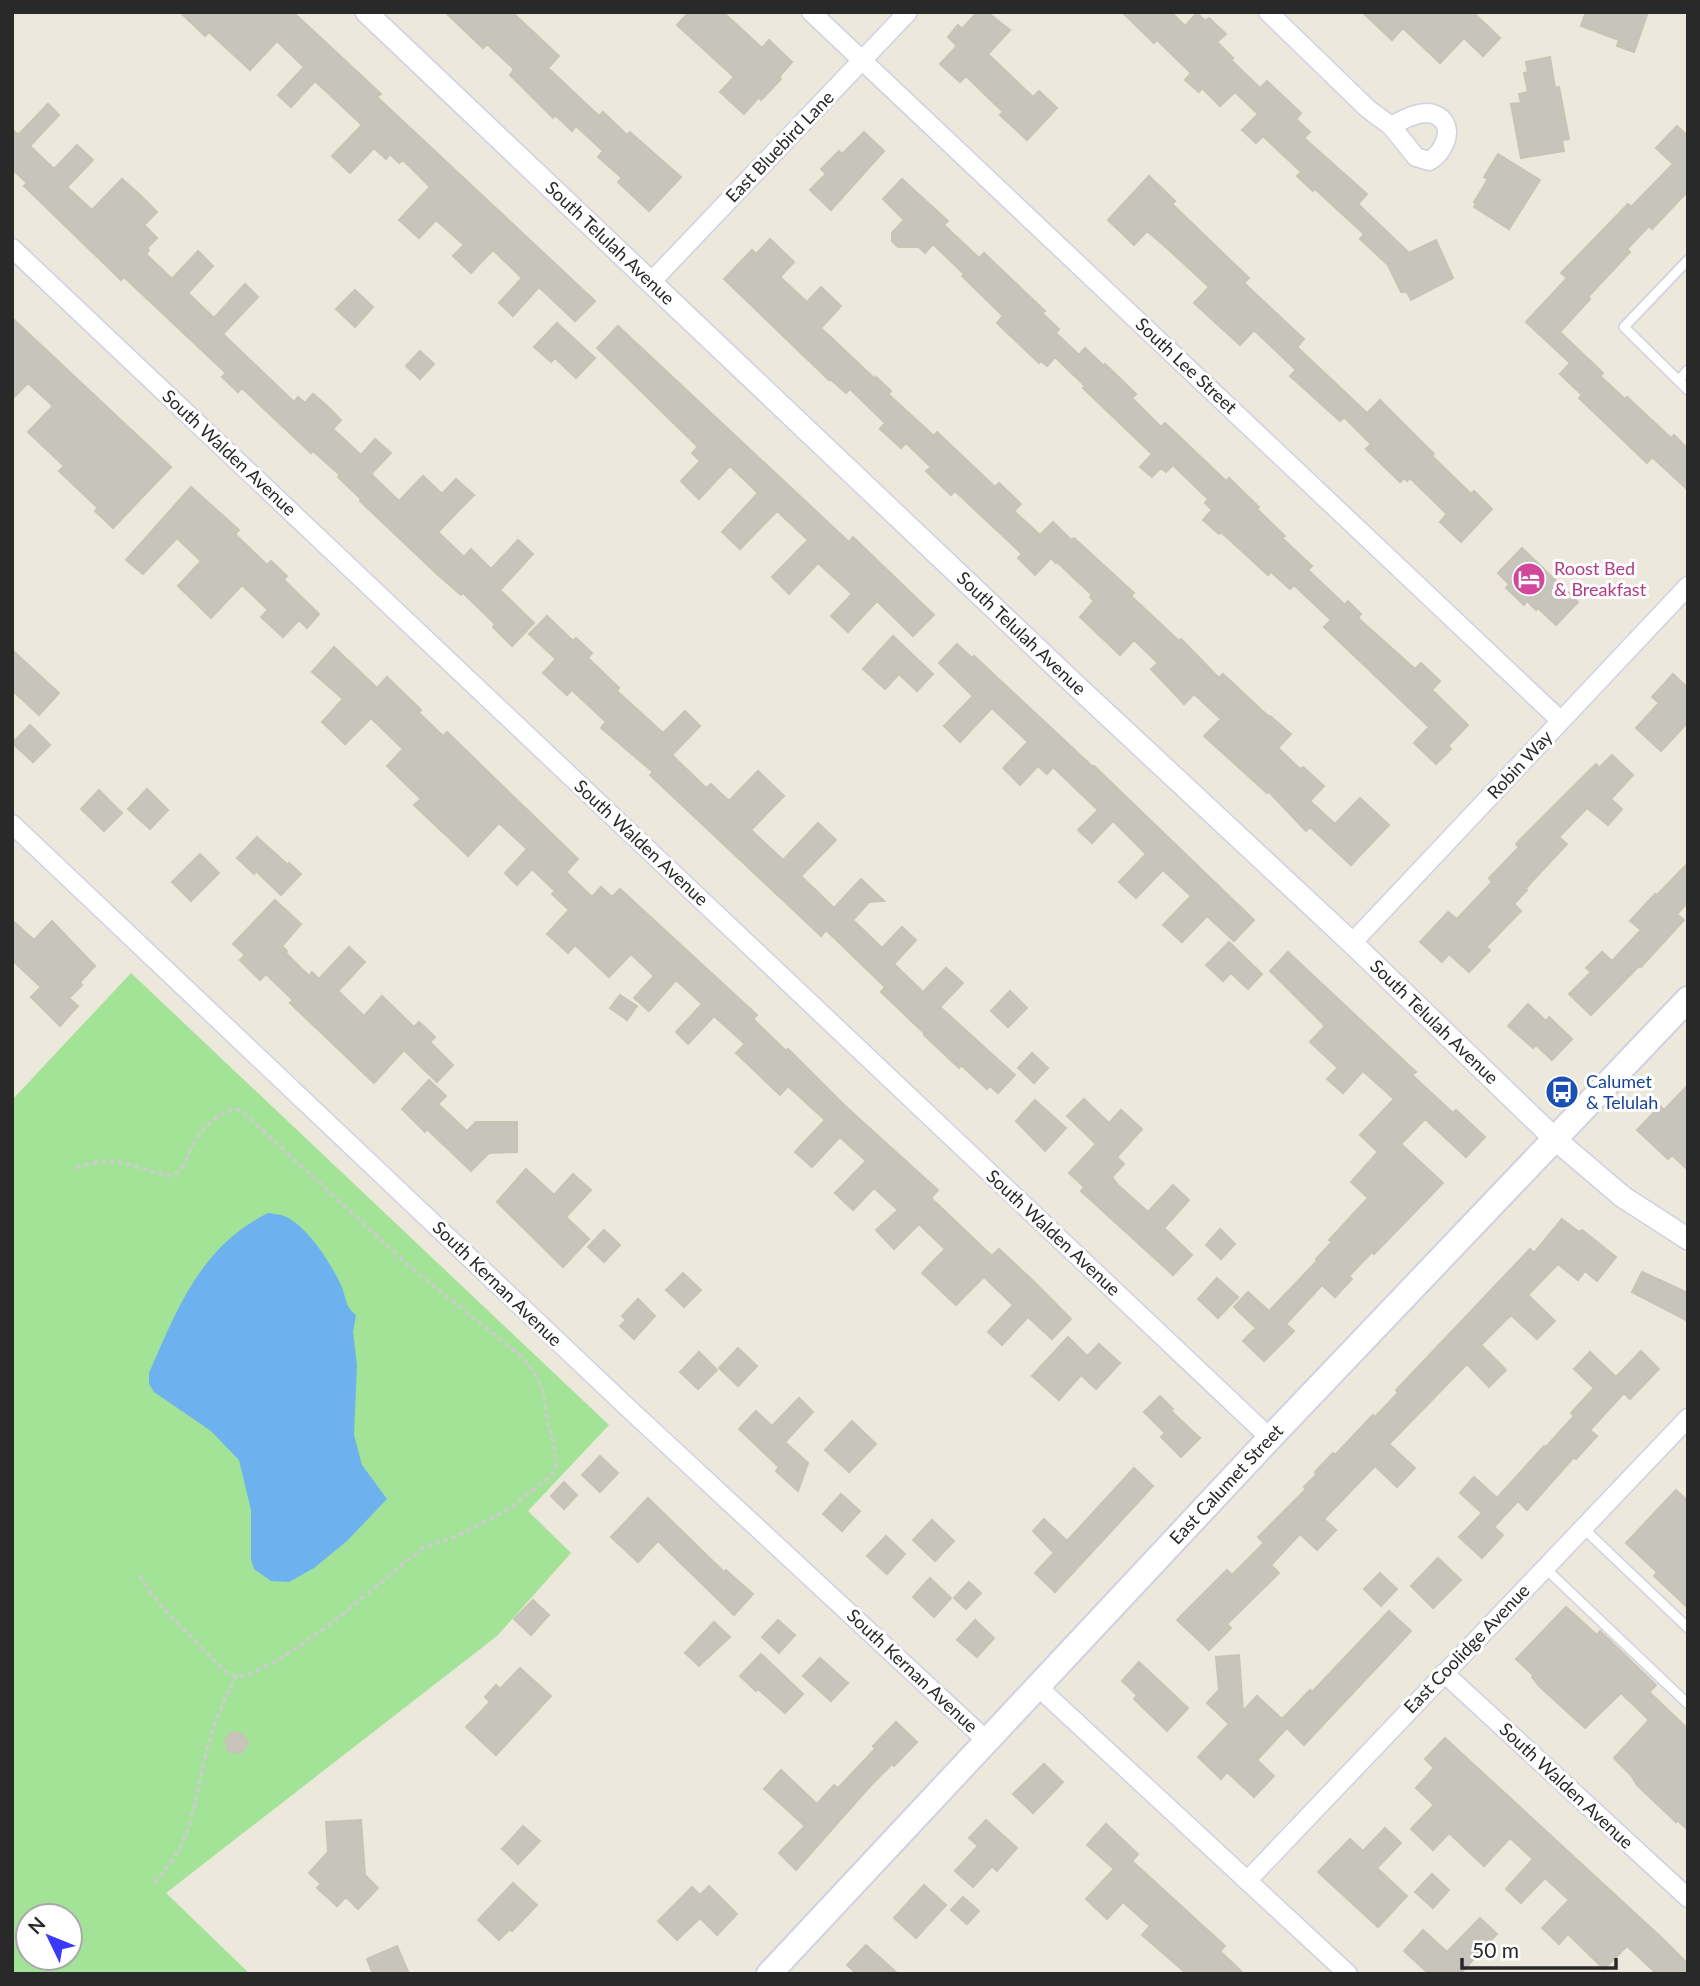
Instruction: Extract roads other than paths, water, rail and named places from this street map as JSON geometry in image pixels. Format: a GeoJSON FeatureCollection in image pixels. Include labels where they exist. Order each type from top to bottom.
{"type":"FeatureCollection","features":[{"type":"Feature","properties":{"kind":"main road","name":"East Calumet Street"},"geometry":{"type":"LineString","coordinates":[[769,1974],[1270,1438],[1688,999]]}},
{"type":"Feature","properties":{"kind":"street","name":"South Telulah Avenue"},"geometry":{"type":"LineString","coordinates":[[366,12],[1059,670],[1352,943],[1556,1140],[1623,1197],[1688,1239]]}},
{"type":"Feature","properties":{"kind":"street","name":"South Lee Street"},"geometry":{"type":"LineString","coordinates":[[811,12],[1561,721]]}},
{"type":"Feature","properties":{"kind":"street","name":"East Bluebird Lane"},"geometry":{"type":"LineString","coordinates":[[652,281],[908,12]]}},
{"type":"Feature","properties":{"kind":"street"},"geometry":{"type":"LineString","coordinates":[[1268,12],[1368,109],[1391,126]]}},
{"type":"Feature","properties":{"kind":"street","name":"South Walden Avenue"},"geometry":{"type":"LineString","coordinates":[[12,248],[1270,1438]]}},
{"type":"Feature","properties":{"kind":"street","name":"Robin Way"},"geometry":{"type":"LineString","coordinates":[[1352,943],[1688,586]]}},
{"type":"Feature","properties":{"kind":"street","name":"South Kernan Avenue"},"geometry":{"type":"LineString","coordinates":[[12,824],[626,1406],[986,1740]]}},
{"type":"Feature","properties":{"kind":"street","name":"East Coolidge Avenue"},"geometry":{"type":"LineString","coordinates":[[1247,1881],[1686,1422]]}},
{"type":"Feature","properties":{"kind":"street","name":"South Walden Avenue"},"geometry":{"type":"LineString","coordinates":[[1444,1673],[1688,1898]]}},
{"type":"Feature","properties":{"kind":"street"},"geometry":{"type":"LineString","coordinates":[[1037,1686],[1348,1974]]}},
{"type":"Feature","properties":{"kind":"lane"},"geometry":{"type":"LineString","coordinates":[[1688,260],[1624,327],[1688,390]]}},
{"type":"Feature","properties":{"kind":"lane"},"geometry":{"type":"LineString","coordinates":[[1679,380],[1688,370]]}},
{"type":"Feature","properties":{"kind":"lane"},"geometry":{"type":"LineString","coordinates":[[1583,1528],[1688,1628]]}},
{"type":"Feature","properties":{"kind":"lane"},"geometry":{"type":"LineString","coordinates":[[1545,1568],[1688,1704]]}},
{"type":"Feature","properties":{"kind":"water"},"geometry":{"type":"Polygon","coordinates":[[[268,1213],[282,1215],[293,1221],[310,1237],[332,1268],[348,1306],[356,1315],[353,1332],[357,1365],[354,1435],[362,1465],[387,1499],[347,1541],[314,1568],[289,1582],[271,1581],[254,1569],[251,1560],[251,1510],[239,1460],[211,1431],[154,1392],[149,1384],[149,1373],[159,1349],[194,1281],[225,1243],[268,1213]]]}},
{"type":"Feature","properties":{"kind":"place","name":"Roost Bed & Breakfast"},"geometry":{"type":"Point","coordinates":[1529,579]}},
{"type":"Feature","properties":{"kind":"place","name":"Calumet & Telulah"},"geometry":{"type":"Point","coordinates":[1562,1092]}}]}
